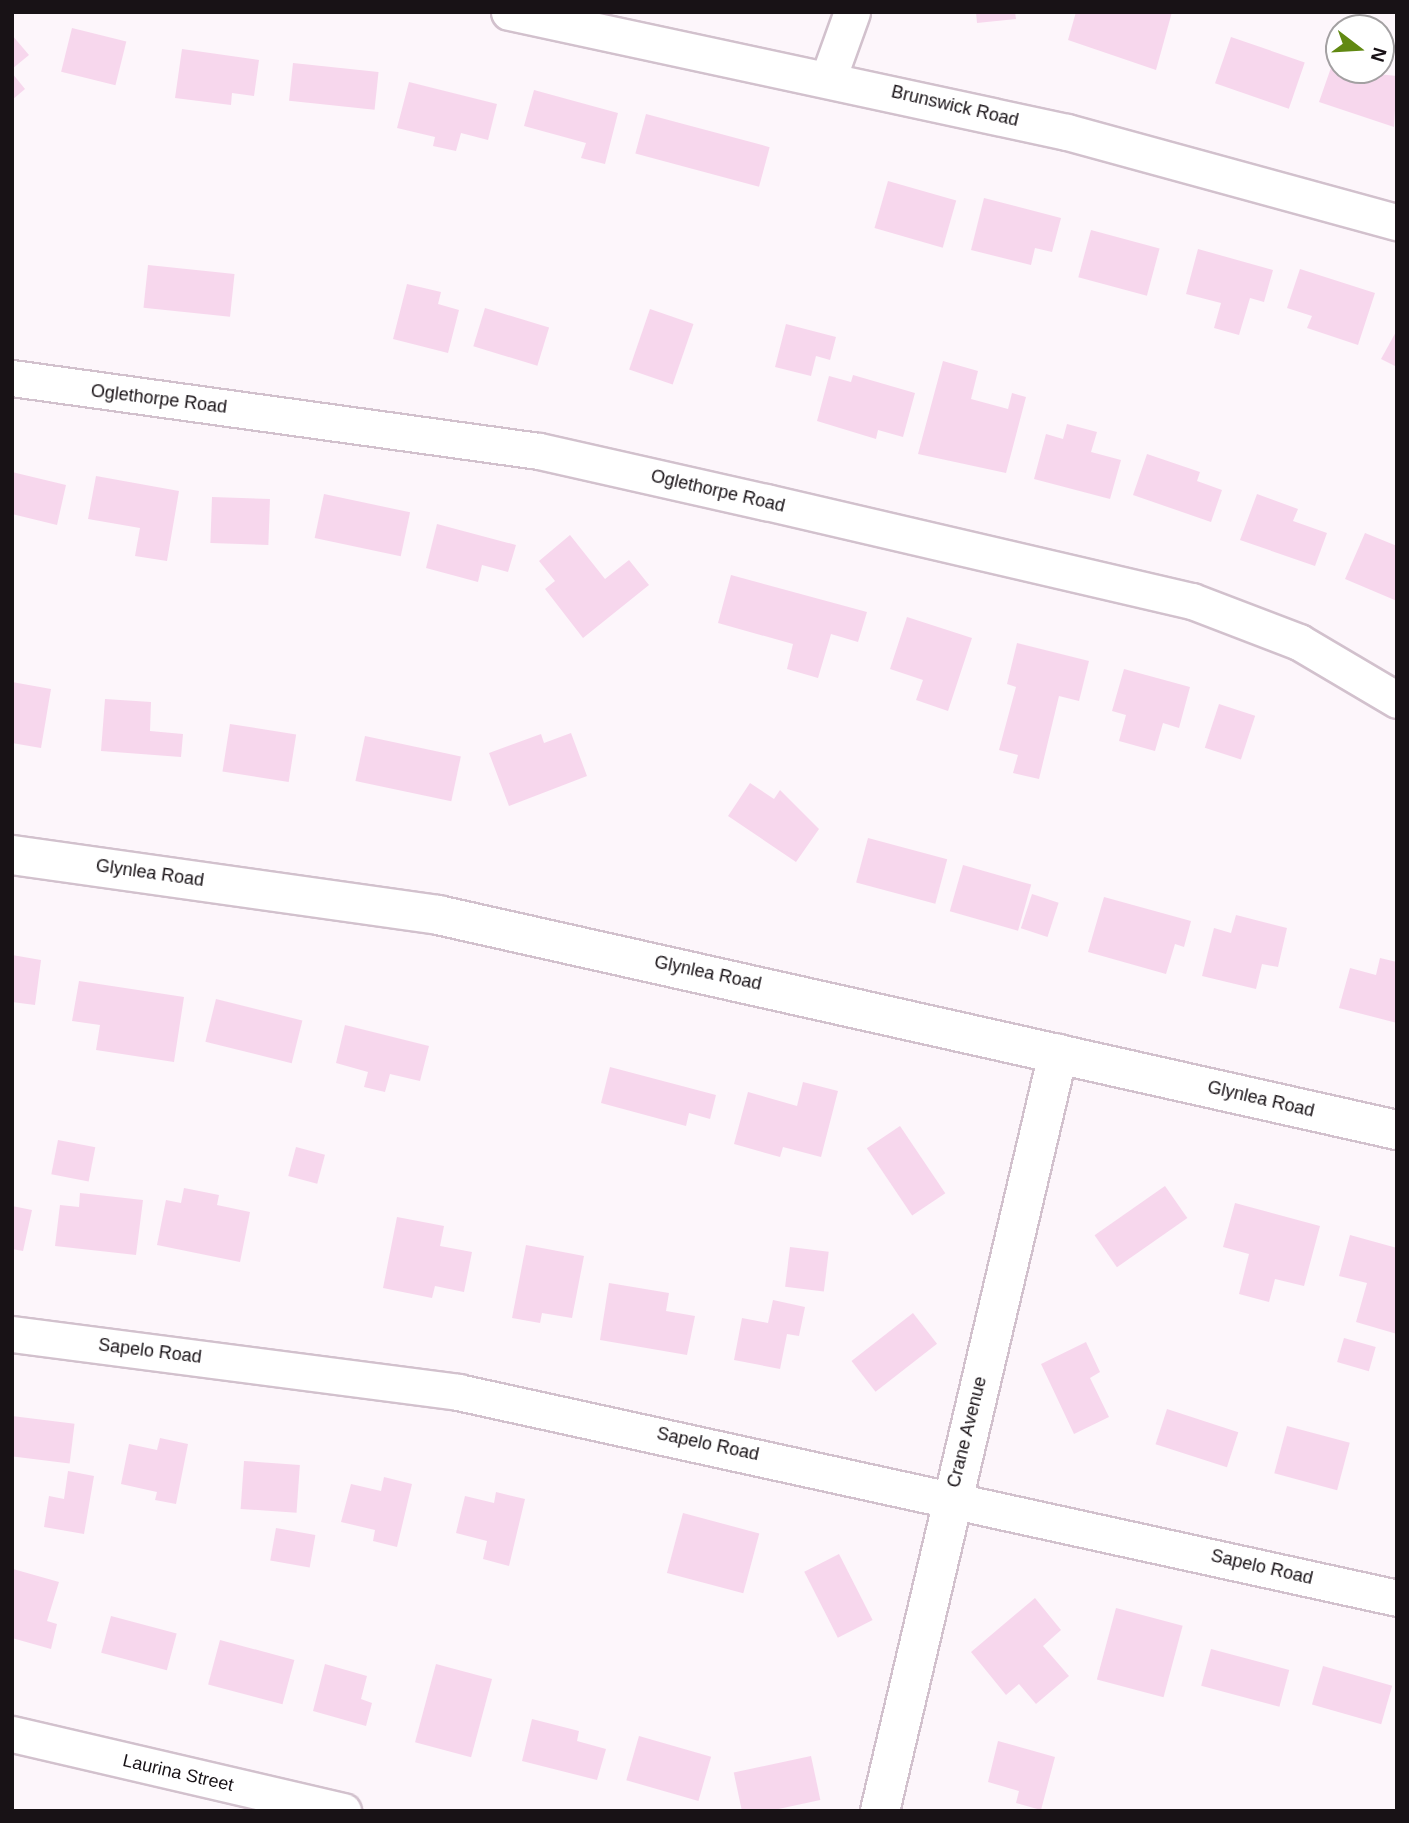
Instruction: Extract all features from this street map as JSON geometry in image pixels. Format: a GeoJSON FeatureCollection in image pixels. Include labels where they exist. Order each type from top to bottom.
{"type":"FeatureCollection","features":[{"type":"Feature","properties":{"kind":"street","name":"Brunswick Road"},"geometry":{"type":"LineString","coordinates":[[509,12],[829,76],[1291,189],[1397,222]]}},
{"type":"Feature","properties":{"kind":"street"},"geometry":{"type":"LineString","coordinates":[[829,76],[852,12]]}},
{"type":"Feature","properties":{"kind":"street","name":"Oglethorpe Road"},"geometry":{"type":"LineString","coordinates":[[12,378],[540,451],[780,505],[1192,601],[1298,642],[1397,700]]}},
{"type":"Feature","properties":{"kind":"street","name":"Glynlea Road"},"geometry":{"type":"LineString","coordinates":[[12,855],[438,915],[1397,1130]]}},
{"type":"Feature","properties":{"kind":"street","name":"Crane Avenue"},"geometry":{"type":"LineString","coordinates":[[880,1811],[951,1499],[1058,1054]]}},
{"type":"Feature","properties":{"kind":"street","name":"Sapelo Road"},"geometry":{"type":"LineString","coordinates":[[12,1334],[458,1392],[1397,1598]]}},
{"type":"Feature","properties":{"kind":"street","name":"Laurina Street"},"geometry":{"type":"LineString","coordinates":[[12,1734],[343,1811]]}},
{"type":"Feature","properties":{"kind":"building"},"geometry":{"type":"Polygon","coordinates":[[[976,12],[1015,12],[1016,19],[977,23],[976,12]]]}},
{"type":"Feature","properties":{"kind":"building"},"geometry":{"type":"Polygon","coordinates":[[[1076,12],[1172,12],[1156,70],[1068,40],[1076,12]]]}},
{"type":"Feature","properties":{"kind":"building"},"geometry":{"type":"Polygon","coordinates":[[[72,28],[126,42],[115,85],[61,72],[72,28]]]}},
{"type":"Feature","properties":{"kind":"building"},"geometry":{"type":"Polygon","coordinates":[[[12,35],[29,55],[12,69],[12,35]]]}},
{"type":"Feature","properties":{"kind":"building"},"geometry":{"type":"Polygon","coordinates":[[[1231,37],[1305,62],[1289,109],[1215,83],[1231,37]]]}},
{"type":"Feature","properties":{"kind":"building"},"geometry":{"type":"Polygon","coordinates":[[[182,49],[259,60],[254,96],[232,93],[231,105],[175,98],[182,49]]]}},
{"type":"Feature","properties":{"kind":"building"},"geometry":{"type":"Polygon","coordinates":[[[293,63],[379,72],[375,110],[289,101],[293,63]]]}},
{"type":"Feature","properties":{"kind":"building"},"geometry":{"type":"Polygon","coordinates":[[[12,73],[25,89],[12,100],[12,73]]]}},
{"type":"Feature","properties":{"kind":"building"},"geometry":{"type":"Polygon","coordinates":[[[1397,76],[1394,127],[1319,102],[1325,84],[1395,84],[1397,76]]]}},
{"type":"Feature","properties":{"kind":"building"},"geometry":{"type":"Polygon","coordinates":[[[409,82],[497,104],[488,140],[461,133],[456,151],[433,146],[435,137],[397,128],[409,82]]]}},
{"type":"Feature","properties":{"kind":"building"},"geometry":{"type":"Polygon","coordinates":[[[534,90],[618,113],[605,164],[581,158],[586,143],[524,126],[534,90]]]}},
{"type":"Feature","properties":{"kind":"building"},"geometry":{"type":"Polygon","coordinates":[[[646,114],[770,147],[759,187],[635,154],[646,114]]]}},
{"type":"Feature","properties":{"kind":"building"},"geometry":{"type":"Polygon","coordinates":[[[888,181],[956,201],[943,248],[874,228],[888,181]]]}},
{"type":"Feature","properties":{"kind":"building"},"geometry":{"type":"Polygon","coordinates":[[[984,198],[1061,218],[1052,252],[1035,248],[1031,265],[971,250],[984,198]]]}},
{"type":"Feature","properties":{"kind":"building"},"geometry":{"type":"Polygon","coordinates":[[[1091,230],[1160,248],[1147,296],[1078,277],[1091,230]]]}},
{"type":"Feature","properties":{"kind":"building"},"geometry":{"type":"Polygon","coordinates":[[[1198,249],[1273,270],[1264,302],[1250,298],[1239,335],[1214,328],[1221,303],[1186,294],[1198,249]]]}},
{"type":"Feature","properties":{"kind":"building"},"geometry":{"type":"Polygon","coordinates":[[[148,265],[235,274],[230,317],[144,308],[148,265]]]}},
{"type":"Feature","properties":{"kind":"building"},"geometry":{"type":"Polygon","coordinates":[[[1300,269],[1375,293],[1358,345],[1307,328],[1312,316],[1287,308],[1300,269]]]}},
{"type":"Feature","properties":{"kind":"building"},"geometry":{"type":"Polygon","coordinates":[[[407,284],[441,292],[438,304],[459,310],[448,353],[393,339],[407,284]]]}},
{"type":"Feature","properties":{"kind":"building"},"geometry":{"type":"Polygon","coordinates":[[[485,308],[549,328],[537,366],[473,346],[485,308]]]}},
{"type":"Feature","properties":{"kind":"building"},"geometry":{"type":"Polygon","coordinates":[[[650,309],[693,324],[673,384],[629,370],[650,309]]]}},
{"type":"Feature","properties":{"kind":"building"},"geometry":{"type":"Polygon","coordinates":[[[786,324],[836,337],[830,360],[816,356],[811,376],[775,367],[786,324]]]}},
{"type":"Feature","properties":{"kind":"building"},"geometry":{"type":"Polygon","coordinates":[[[1397,330],[1397,367],[1381,359],[1397,330]]]}},
{"type":"Feature","properties":{"kind":"building"},"geometry":{"type":"Polygon","coordinates":[[[943,361],[978,371],[971,399],[1008,409],[1012,393],[1026,397],[1006,473],[918,454],[943,361]]]}},
{"type":"Feature","properties":{"kind":"building"},"geometry":{"type":"Polygon","coordinates":[[[853,375],[915,393],[903,437],[878,430],[876,439],[817,421],[829,376],[851,382],[853,375]]]}},
{"type":"Feature","properties":{"kind":"building"},"geometry":{"type":"Polygon","coordinates":[[[1067,424],[1097,432],[1091,452],[1121,460],[1110,499],[1034,479],[1046,434],[1063,439],[1067,424]]]}},
{"type":"Feature","properties":{"kind":"building"},"geometry":{"type":"Polygon","coordinates":[[[1147,454],[1200,472],[1197,481],[1222,490],[1211,522],[1133,495],[1147,454]]]}},
{"type":"Feature","properties":{"kind":"building"},"geometry":{"type":"Polygon","coordinates":[[[12,472],[66,485],[57,525],[12,514],[12,472]]]}},
{"type":"Feature","properties":{"kind":"building"},"geometry":{"type":"Polygon","coordinates":[[[96,476],[179,491],[167,561],[135,556],[140,528],[88,519],[96,476]]]}},
{"type":"Feature","properties":{"kind":"building"},"geometry":{"type":"Polygon","coordinates":[[[324,494],[410,512],[401,556],[315,538],[324,494]]]}},
{"type":"Feature","properties":{"kind":"building"},"geometry":{"type":"Polygon","coordinates":[[[1257,494],[1298,509],[1293,521],[1327,533],[1315,566],[1240,540],[1257,494]]]}},
{"type":"Feature","properties":{"kind":"building"},"geometry":{"type":"Polygon","coordinates":[[[212,497],[270,499],[268,545],[210,543],[212,497]]]}},
{"type":"Feature","properties":{"kind":"building"},"geometry":{"type":"Polygon","coordinates":[[[437,524],[516,545],[508,572],[482,565],[478,582],[426,568],[437,524]]]}},
{"type":"Feature","properties":{"kind":"building"},"geometry":{"type":"Polygon","coordinates":[[[1365,533],[1397,546],[1397,601],[1345,579],[1365,533]]]}},
{"type":"Feature","properties":{"kind":"building"},"geometry":{"type":"Polygon","coordinates":[[[570,535],[605,579],[629,560],[649,585],[583,638],[545,589],[555,581],[539,561],[570,535]]]}},
{"type":"Feature","properties":{"kind":"building"},"geometry":{"type":"Polygon","coordinates":[[[731,575],[867,612],[858,642],[831,634],[818,678],[787,669],[793,644],[718,623],[731,575]]]}},
{"type":"Feature","properties":{"kind":"building"},"geometry":{"type":"Polygon","coordinates":[[[907,617],[972,638],[948,711],[916,700],[923,680],[890,669],[907,617]]]}},
{"type":"Feature","properties":{"kind":"building"},"geometry":{"type":"Polygon","coordinates":[[[1017,643],[1089,661],[1079,701],[1059,696],[1039,779],[1013,773],[1018,755],[999,750],[1016,687],[1007,684],[1017,643]]]}},
{"type":"Feature","properties":{"kind":"building"},"geometry":{"type":"Polygon","coordinates":[[[1124,669],[1190,687],[1179,728],[1163,723],[1155,751],[1119,741],[1126,715],[1112,711],[1124,669]]]}},
{"type":"Feature","properties":{"kind":"building"},"geometry":{"type":"Polygon","coordinates":[[[12,682],[51,689],[41,748],[12,743],[12,682]]]}},
{"type":"Feature","properties":{"kind":"building"},"geometry":{"type":"Polygon","coordinates":[[[105,699],[151,702],[150,731],[183,734],[181,757],[101,751],[105,699]]]}},
{"type":"Feature","properties":{"kind":"building"},"geometry":{"type":"Polygon","coordinates":[[[1219,704],[1255,716],[1241,759],[1205,748],[1219,704]]]}},
{"type":"Feature","properties":{"kind":"building"},"geometry":{"type":"Polygon","coordinates":[[[230,724],[296,734],[289,782],[222,771],[230,724]]]}},
{"type":"Feature","properties":{"kind":"building"},"geometry":{"type":"Polygon","coordinates":[[[571,733],[587,776],[509,806],[489,753],[541,734],[544,743],[571,733]]]}},
{"type":"Feature","properties":{"kind":"building"},"geometry":{"type":"Polygon","coordinates":[[[365,736],[461,756],[451,801],[355,781],[365,736]]]}},
{"type":"Feature","properties":{"kind":"building"},"geometry":{"type":"Polygon","coordinates":[[[750,783],[774,799],[780,790],[819,829],[796,862],[728,816],[750,783]]]}},
{"type":"Feature","properties":{"kind":"building"},"geometry":{"type":"Polygon","coordinates":[[[868,838],[947,859],[935,904],[856,882],[868,838]]]}},
{"type":"Feature","properties":{"kind":"building"},"geometry":{"type":"Polygon","coordinates":[[[963,865],[1031,885],[1018,931],[950,911],[963,865]]]}},
{"type":"Feature","properties":{"kind":"building"},"geometry":{"type":"Polygon","coordinates":[[[1032,894],[1059,903],[1048,937],[1021,928],[1032,894]]]}},
{"type":"Feature","properties":{"kind":"building"},"geometry":{"type":"Polygon","coordinates":[[[1104,897],[1191,921],[1184,947],[1175,944],[1166,974],[1088,952],[1104,897]]]}},
{"type":"Feature","properties":{"kind":"building"},"geometry":{"type":"Polygon","coordinates":[[[1236,915],[1287,928],[1278,967],[1262,964],[1256,989],[1202,976],[1214,928],[1231,933],[1236,915]]]}},
{"type":"Feature","properties":{"kind":"building"},"geometry":{"type":"Polygon","coordinates":[[[12,955],[41,960],[35,1005],[12,1002],[12,955]]]}},
{"type":"Feature","properties":{"kind":"building"},"geometry":{"type":"Polygon","coordinates":[[[1380,958],[1397,962],[1397,1023],[1339,1008],[1350,968],[1376,975],[1380,958]]]}},
{"type":"Feature","properties":{"kind":"building"},"geometry":{"type":"Polygon","coordinates":[[[79,981],[184,997],[174,1062],[96,1050],[100,1025],[72,1021],[79,981]]]}},
{"type":"Feature","properties":{"kind":"building"},"geometry":{"type":"Polygon","coordinates":[[[216,999],[302,1021],[292,1063],[205,1042],[216,999]]]}},
{"type":"Feature","properties":{"kind":"building"},"geometry":{"type":"Polygon","coordinates":[[[345,1025],[429,1046],[420,1081],[390,1074],[385,1092],[364,1087],[368,1072],[336,1063],[345,1025]]]}},
{"type":"Feature","properties":{"kind":"building"},"geometry":{"type":"Polygon","coordinates":[[[610,1067],[716,1095],[710,1119],[689,1113],[686,1126],[601,1103],[610,1067]]]}},
{"type":"Feature","properties":{"kind":"building"},"geometry":{"type":"Polygon","coordinates":[[[803,1082],[838,1091],[821,1157],[783,1147],[780,1157],[734,1144],[748,1092],[797,1106],[803,1082]]]}},
{"type":"Feature","properties":{"kind":"building"},"geometry":{"type":"Polygon","coordinates":[[[900,1126],[945,1193],[912,1216],[867,1148],[900,1126]]]}},
{"type":"Feature","properties":{"kind":"building"},"geometry":{"type":"Polygon","coordinates":[[[58,1140],[95,1147],[89,1182],[51,1174],[58,1140]]]}},
{"type":"Feature","properties":{"kind":"building"},"geometry":{"type":"Polygon","coordinates":[[[296,1147],[325,1155],[317,1184],[288,1176],[296,1147]]]}},
{"type":"Feature","properties":{"kind":"building"},"geometry":{"type":"Polygon","coordinates":[[[1165,1186],[1187,1218],[1117,1267],[1095,1235],[1165,1186]]]}},
{"type":"Feature","properties":{"kind":"building"},"geometry":{"type":"Polygon","coordinates":[[[184,1188],[219,1195],[217,1205],[250,1212],[240,1262],[157,1245],[166,1200],[181,1203],[184,1188]]]}},
{"type":"Feature","properties":{"kind":"building"},"geometry":{"type":"Polygon","coordinates":[[[80,1193],[143,1200],[136,1255],[55,1246],[60,1205],[79,1207],[80,1193]]]}},
{"type":"Feature","properties":{"kind":"building"},"geometry":{"type":"Polygon","coordinates":[[[1235,1203],[1320,1226],[1304,1286],[1275,1279],[1269,1302],[1239,1294],[1249,1254],[1223,1247],[1235,1203]]]}},
{"type":"Feature","properties":{"kind":"building"},"geometry":{"type":"Polygon","coordinates":[[[12,1206],[32,1210],[23,1251],[12,1249],[12,1206]]]}},
{"type":"Feature","properties":{"kind":"building"},"geometry":{"type":"Polygon","coordinates":[[[397,1217],[444,1226],[440,1246],[472,1252],[464,1292],[435,1286],[432,1298],[383,1288],[397,1217]]]}},
{"type":"Feature","properties":{"kind":"building"},"geometry":{"type":"Polygon","coordinates":[[[1350,1235],[1397,1248],[1397,1334],[1356,1322],[1367,1283],[1339,1276],[1350,1235]]]}},
{"type":"Feature","properties":{"kind":"building"},"geometry":{"type":"Polygon","coordinates":[[[526,1245],[584,1256],[572,1318],[542,1313],[540,1323],[512,1318],[526,1245]]]}},
{"type":"Feature","properties":{"kind":"building"},"geometry":{"type":"Polygon","coordinates":[[[790,1247],[829,1252],[824,1291],[785,1287],[790,1247]]]}},
{"type":"Feature","properties":{"kind":"building"},"geometry":{"type":"Polygon","coordinates":[[[609,1283],[669,1293],[666,1311],[695,1316],[687,1355],[600,1340],[609,1283]]]}},
{"type":"Feature","properties":{"kind":"building"},"geometry":{"type":"Polygon","coordinates":[[[773,1300],[805,1307],[799,1336],[787,1334],[780,1369],[734,1360],[742,1318],[768,1323],[773,1300]]]}},
{"type":"Feature","properties":{"kind":"building"},"geometry":{"type":"Polygon","coordinates":[[[913,1313],[937,1344],[876,1392],[852,1361],[913,1313]]]}},
{"type":"Feature","properties":{"kind":"building"},"geometry":{"type":"Polygon","coordinates":[[[1344,1338],[1376,1347],[1369,1371],[1337,1362],[1344,1338]]]}},
{"type":"Feature","properties":{"kind":"building"},"geometry":{"type":"Polygon","coordinates":[[[1086,1342],[1100,1372],[1090,1378],[1109,1417],[1074,1434],[1041,1364],[1086,1342]]]}},
{"type":"Feature","properties":{"kind":"building"},"geometry":{"type":"Polygon","coordinates":[[[1167,1409],[1238,1432],[1227,1467],[1156,1444],[1167,1409]]]}},
{"type":"Feature","properties":{"kind":"building"},"geometry":{"type":"Polygon","coordinates":[[[12,1416],[75,1424],[70,1463],[12,1456],[12,1416]]]}},
{"type":"Feature","properties":{"kind":"building"},"geometry":{"type":"Polygon","coordinates":[[[1287,1426],[1350,1443],[1337,1490],[1274,1473],[1287,1426]]]}},
{"type":"Feature","properties":{"kind":"building"},"geometry":{"type":"Polygon","coordinates":[[[160,1438],[188,1444],[176,1504],[155,1500],[157,1492],[121,1484],[129,1444],[157,1450],[160,1438]]]}},
{"type":"Feature","properties":{"kind":"building"},"geometry":{"type":"Polygon","coordinates":[[[244,1461],[300,1465],[297,1513],[241,1509],[244,1461]]]}},
{"type":"Feature","properties":{"kind":"building"},"geometry":{"type":"Polygon","coordinates":[[[68,1471],[94,1476],[84,1534],[44,1527],[49,1496],[64,1499],[68,1471]]]}},
{"type":"Feature","properties":{"kind":"building"},"geometry":{"type":"Polygon","coordinates":[[[384,1477],[412,1484],[397,1547],[373,1541],[375,1530],[341,1522],[351,1484],[381,1491],[384,1477]]]}},
{"type":"Feature","properties":{"kind":"building"},"geometry":{"type":"Polygon","coordinates":[[[496,1492],[525,1499],[509,1566],[483,1559],[487,1541],[456,1533],[465,1496],[494,1503],[496,1492]]]}},
{"type":"Feature","properties":{"kind":"building"},"geometry":{"type":"Polygon","coordinates":[[[683,1513],[759,1533],[743,1593],[667,1573],[683,1513]]]}},
{"type":"Feature","properties":{"kind":"building"},"geometry":{"type":"Polygon","coordinates":[[[276,1528],[315,1535],[310,1567],[270,1560],[276,1528]]]}},
{"type":"Feature","properties":{"kind":"building"},"geometry":{"type":"Polygon","coordinates":[[[839,1554],[873,1620],[838,1638],[804,1572],[839,1554]]]}},
{"type":"Feature","properties":{"kind":"building"},"geometry":{"type":"Polygon","coordinates":[[[13,1569],[59,1582],[47,1621],[57,1624],[51,1649],[12,1638],[13,1569]]]}},
{"type":"Feature","properties":{"kind":"building"},"geometry":{"type":"Polygon","coordinates":[[[1035,1598],[1061,1630],[1043,1646],[1069,1676],[1036,1704],[1019,1684],[1006,1695],[971,1652],[1035,1598]]]}},
{"type":"Feature","properties":{"kind":"building"},"geometry":{"type":"Polygon","coordinates":[[[1116,1608],[1183,1626],[1163,1697],[1097,1679],[1116,1608]]]}},
{"type":"Feature","properties":{"kind":"building"},"geometry":{"type":"Polygon","coordinates":[[[111,1616],[177,1634],[167,1670],[101,1653],[111,1616]]]}},
{"type":"Feature","properties":{"kind":"building"},"geometry":{"type":"Polygon","coordinates":[[[220,1640],[294,1660],[282,1704],[208,1684],[220,1640]]]}},
{"type":"Feature","properties":{"kind":"building"},"geometry":{"type":"Polygon","coordinates":[[[1211,1649],[1289,1670],[1279,1707],[1201,1686],[1211,1649]]]}},
{"type":"Feature","properties":{"kind":"building"},"geometry":{"type":"Polygon","coordinates":[[[325,1664],[367,1676],[361,1699],[372,1703],[366,1726],[313,1711],[325,1664]]]}},
{"type":"Feature","properties":{"kind":"building"},"geometry":{"type":"Polygon","coordinates":[[[436,1664],[492,1679],[471,1757],[415,1742],[436,1664]]]}},
{"type":"Feature","properties":{"kind":"building"},"geometry":{"type":"Polygon","coordinates":[[[1323,1666],[1392,1686],[1381,1724],[1312,1704],[1323,1666]]]}},
{"type":"Feature","properties":{"kind":"building"},"geometry":{"type":"Polygon","coordinates":[[[532,1719],[579,1731],[577,1741],[606,1749],[597,1780],[522,1761],[532,1719]]]}},
{"type":"Feature","properties":{"kind":"building"},"geometry":{"type":"Polygon","coordinates":[[[639,1736],[711,1757],[698,1801],[626,1780],[639,1736]]]}},
{"type":"Feature","properties":{"kind":"building"},"geometry":{"type":"Polygon","coordinates":[[[998,1741],[1055,1757],[1041,1810],[1016,1803],[1019,1791],[988,1782],[998,1741]]]}},
{"type":"Feature","properties":{"kind":"building"},"geometry":{"type":"Polygon","coordinates":[[[811,1756],[820,1800],[769,1811],[742,1811],[734,1772],[811,1756]]]}}]}
